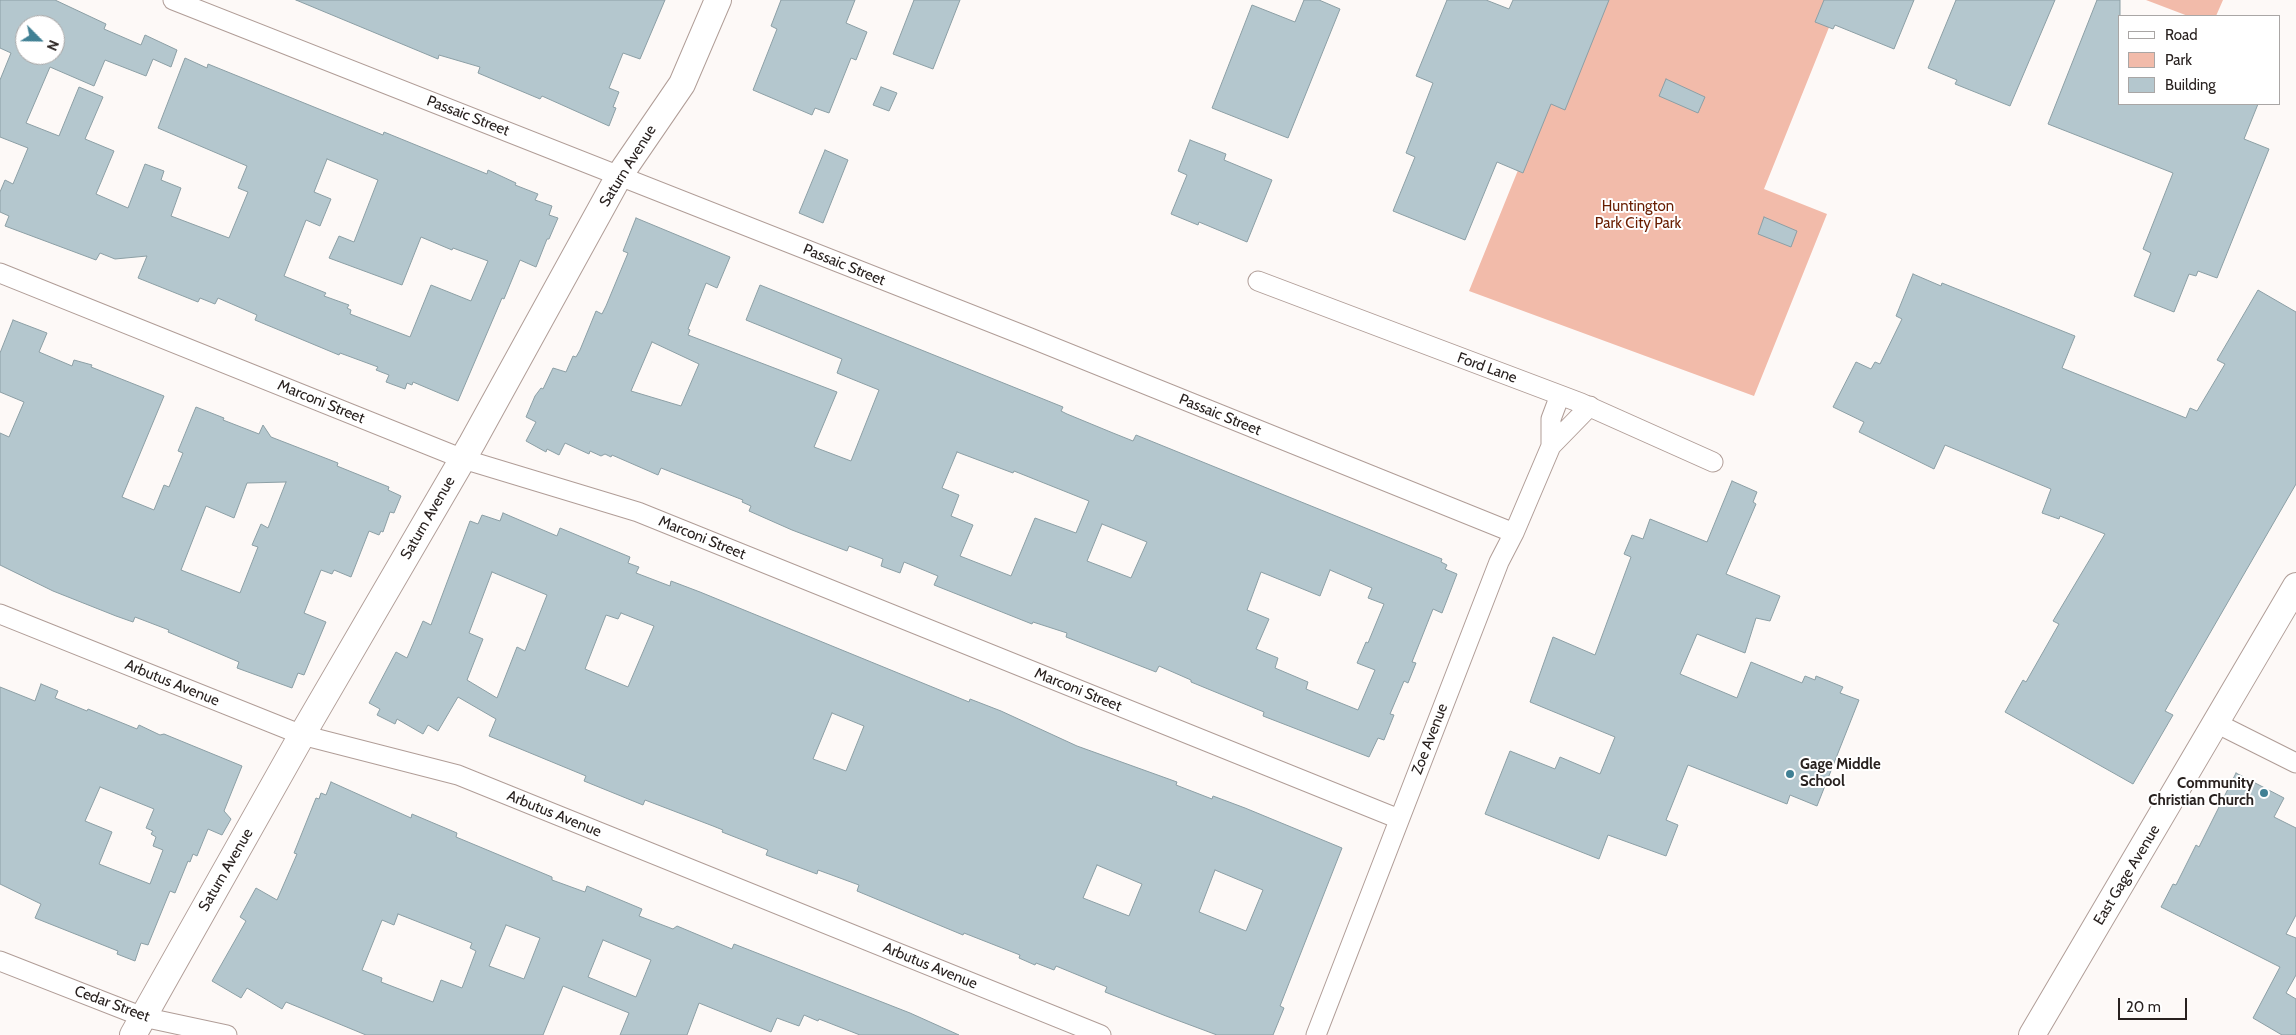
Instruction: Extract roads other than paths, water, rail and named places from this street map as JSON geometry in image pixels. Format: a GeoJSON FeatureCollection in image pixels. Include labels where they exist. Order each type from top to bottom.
{"type":"FeatureCollection","features":[{"type":"Feature","properties":{"kind":"street","name":"Passaic Street"},"geometry":{"type":"LineString","coordinates":[[173,0],[1028,337],[1514,533]]}},
{"type":"Feature","properties":{"kind":"street","name":"Saturn Avenue"},"geometry":{"type":"LineString","coordinates":[[138,1026],[302,735],[463,459],[619,176],[682,84],[718,0]]}},
{"type":"Feature","properties":{"kind":"street","name":"Marconi Street"},"geometry":{"type":"LineString","coordinates":[[0,274],[463,459],[638,512],[1399,819]]}},
{"type":"Feature","properties":{"kind":"street","name":"Ford Lane"},"geometry":{"type":"LineString","coordinates":[[1258,281],[1314,304],[1590,406],[1713,462]]}},
{"type":"Feature","properties":{"kind":"street","name":"Zoe Avenue"},"geometry":{"type":"LineString","coordinates":[[1551,446],[1551,419],[1560,395]]}},
{"type":"Feature","properties":{"kind":"street","name":"Zoe Avenue"},"geometry":{"type":"LineString","coordinates":[[1316,1035],[1499,562],[1514,533],[1551,446],[1590,406]]}},
{"type":"Feature","properties":{"kind":"street","name":"East Gage Avenue"},"geometry":{"type":"LineString","coordinates":[[2032,1035],[2296,586]]}},
{"type":"Feature","properties":{"kind":"street","name":"Arbutus Avenue"},"geometry":{"type":"LineString","coordinates":[[0,614],[302,735],[458,775],[1101,1035]]}},
{"type":"Feature","properties":{"kind":"street"},"geometry":{"type":"LineString","coordinates":[[2216,723],[2296,763]]}},
{"type":"Feature","properties":{"kind":"street","name":"Cedar Street"},"geometry":{"type":"LineString","coordinates":[[0,961],[138,1026],[227,1035]]}},
{"type":"Feature","properties":{"kind":"place","name":"Gage Middle School"},"geometry":{"type":"Point","coordinates":[1790,774]}},
{"type":"Feature","properties":{"kind":"place","name":"Community Christian Church"},"geometry":{"type":"Point","coordinates":[2264,793]}},
{"type":"Feature","properties":{"kind":"park label","name":"Huntington Park City Park"},"geometry":{"type":"Point","coordinates":[1638,216]}}]}
